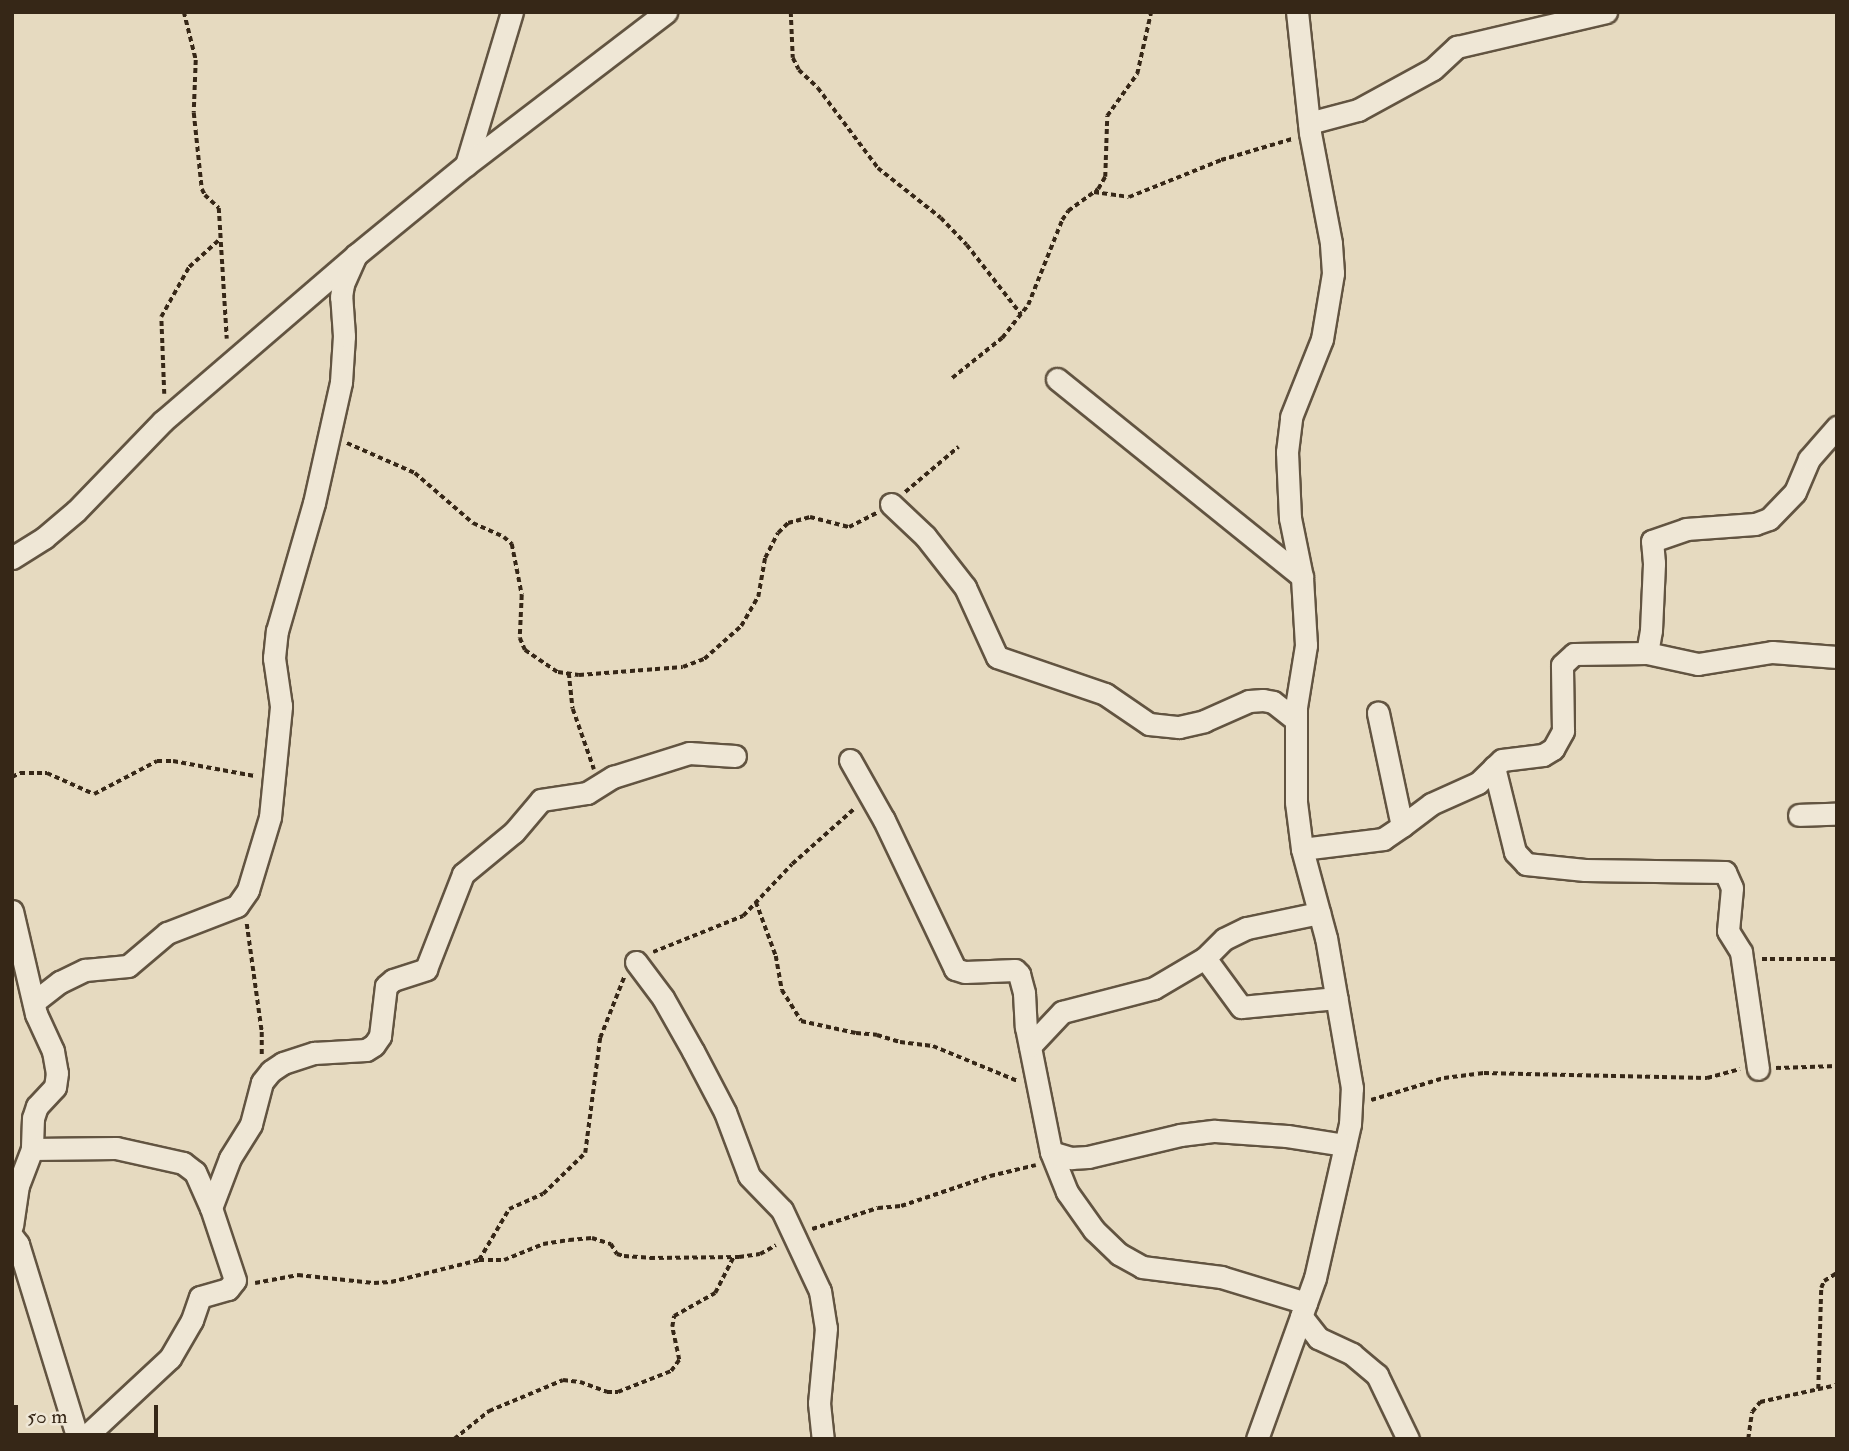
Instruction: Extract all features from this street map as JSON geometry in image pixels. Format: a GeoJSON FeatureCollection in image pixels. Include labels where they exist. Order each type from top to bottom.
{"type":"FeatureCollection","features":[{"type":"Feature","properties":{"kind":"street"},"geometry":{"type":"LineString","coordinates":[[466,165],[512,12]]}},
{"type":"Feature","properties":{"kind":"street"},"geometry":{"type":"LineString","coordinates":[[12,558],[44,538],[76,511],[163,421],[356,255],[466,165],[666,12]]}},
{"type":"Feature","properties":{"kind":"street"},"geometry":{"type":"LineString","coordinates":[[1257,1439],[1315,1278],[1352,1106],[1352,1088],[1337,998],[1319,913],[1301,849],[1296,802],[1296,720],[1306,645],[1302,577],[1290,519],[1287,452],[1291,417],[1322,339],[1333,273],[1331,243],[1310,128],[1297,12]]}},
{"type":"Feature","properties":{"kind":"street"},"geometry":{"type":"LineString","coordinates":[[1310,128],[1358,110],[1433,69],[1457,47],[1606,12]]}},
{"type":"Feature","properties":{"kind":"street"},"geometry":{"type":"LineString","coordinates":[[34,1002],[60,982],[85,970],[128,966],[167,933],[244,901],[270,817],[281,706],[274,658],[277,631],[341,382],[343,284],[356,255]]}},
{"type":"Feature","properties":{"kind":"street"},"geometry":{"type":"LineString","coordinates":[[1057,379],[1302,577]]}},
{"type":"Feature","properties":{"kind":"street"},"geometry":{"type":"LineString","coordinates":[[1647,653],[1651,630],[1654,563],[1651,541],[1686,529],[1755,524],[1769,519],[1795,492],[1809,459],[1837,427]]}},
{"type":"Feature","properties":{"kind":"street"},"geometry":{"type":"LineString","coordinates":[[891,504],[925,537],[965,587],[997,657],[1105,694],[1149,724],[1179,727],[1204,721],[1249,701],[1263,699],[1273,702],[1296,720]]}},
{"type":"Feature","properties":{"kind":"street"},"geometry":{"type":"LineString","coordinates":[[1301,849],[1383,839],[1432,804],[1478,783],[1507,758],[1542,755],[1557,743],[1563,732],[1565,699],[1562,665],[1574,654],[1647,653],[1698,664],[1772,652],[1837,657]]}},
{"type":"Feature","properties":{"kind":"street"},"geometry":{"type":"LineString","coordinates":[[1377,713],[1402,826]]}},
{"type":"Feature","properties":{"kind":"street"},"geometry":{"type":"LineString","coordinates":[[211,1208],[230,1158],[251,1124],[262,1082],[271,1071],[283,1063],[314,1054],[366,1050],[374,1045],[380,1036],[386,986],[393,980],[418,974],[431,963],[439,930],[464,874],[514,832],[541,800],[579,795],[630,770],[689,753],[735,756]]}},
{"type":"Feature","properties":{"kind":"street"},"geometry":{"type":"LineString","coordinates":[[850,760],[884,820],[955,969],[965,972],[1015,970],[1019,974],[1030,1046],[1053,1156],[1067,1192],[1094,1230],[1119,1254],[1142,1267],[1221,1277],[1304,1309],[1318,1338],[1353,1354],[1377,1375],[1408,1439]]}},
{"type":"Feature","properties":{"kind":"street"},"geometry":{"type":"LineString","coordinates":[[1494,767],[1519,859],[1526,864],[1585,870],[1725,873],[1732,888],[1728,931],[1741,952],[1758,1069]]}},
{"type":"Feature","properties":{"kind":"street"},"geometry":{"type":"LineString","coordinates":[[1799,815],[1837,814]]}},
{"type":"Feature","properties":{"kind":"street"},"geometry":{"type":"LineString","coordinates":[[12,911],[36,1014],[53,1051],[57,1073],[55,1087],[37,1105],[33,1118],[32,1149],[18,1185],[12,1226]]}},
{"type":"Feature","properties":{"kind":"street"},"geometry":{"type":"LineString","coordinates":[[1030,1046],[1062,1012],[1154,988],[1205,958],[1224,939],[1247,928],[1319,913]]}},
{"type":"Feature","properties":{"kind":"street"},"geometry":{"type":"LineString","coordinates":[[1205,958],[1241,1007],[1337,998]]}},
{"type":"Feature","properties":{"kind":"street"},"geometry":{"type":"LineString","coordinates":[[636,962],[663,998],[694,1051],[725,1112],[749,1176],[777,1202],[796,1234],[820,1291],[826,1328],[819,1403],[823,1439]]}},
{"type":"Feature","properties":{"kind":"street"},"geometry":{"type":"LineString","coordinates":[[1053,1156],[1088,1157],[1180,1135],[1215,1131],[1287,1136],[1345,1145]]}},
{"type":"Feature","properties":{"kind":"street"},"geometry":{"type":"LineString","coordinates":[[12,1236],[18,1244],[81,1439],[170,1358],[192,1320],[200,1297],[232,1285],[234,1274],[211,1208],[195,1172],[184,1163],[117,1149],[32,1149]]}},
{"type":"Feature","properties":{"kind":"path"},"geometry":{"type":"LineString","coordinates":[[184,12],[195,60],[194,113],[202,189],[219,208],[230,366]]}},
{"type":"Feature","properties":{"kind":"path"},"geometry":{"type":"LineString","coordinates":[[791,12],[793,58],[799,70],[818,88],[878,168],[941,218],[967,245],[1021,314]]}},
{"type":"Feature","properties":{"kind":"path"},"geometry":{"type":"LineString","coordinates":[[952,377],[1002,338],[1028,305],[1062,220],[1068,211],[1094,192],[1105,177],[1108,116],[1137,74],[1151,12]]}},
{"type":"Feature","properties":{"kind":"path"},"geometry":{"type":"LineString","coordinates":[[1094,192],[1129,197],[1220,160],[1310,128]]}},
{"type":"Feature","properties":{"kind":"path"},"geometry":{"type":"LineString","coordinates":[[163,421],[161,317],[189,267],[220,239]]}},
{"type":"Feature","properties":{"kind":"path"},"geometry":{"type":"LineString","coordinates":[[329,435],[415,473],[473,523],[504,537],[512,544],[522,595],[520,638],[525,649],[541,663],[579,675],[683,667],[704,659],[741,626],[758,597],[765,558],[778,533],[788,523],[810,517],[849,527],[859,524],[891,504],[958,447]]}},
{"type":"Feature","properties":{"kind":"path"},"geometry":{"type":"LineString","coordinates":[[569,673],[573,709],[599,785]]}},
{"type":"Feature","properties":{"kind":"path"},"geometry":{"type":"LineString","coordinates":[[12,777],[47,773],[94,794],[144,766],[173,761],[274,779]]}},
{"type":"Feature","properties":{"kind":"path"},"geometry":{"type":"LineString","coordinates":[[244,901],[262,1032],[262,1082]]}},
{"type":"Feature","properties":{"kind":"path"},"geometry":{"type":"LineString","coordinates":[[756,902],[776,956],[782,990],[801,1021],[900,1042],[933,1046],[1041,1091]]}},
{"type":"Feature","properties":{"kind":"path"},"geometry":{"type":"LineString","coordinates":[[1741,952],[1772,961],[1837,959]]}},
{"type":"Feature","properties":{"kind":"path"},"geometry":{"type":"LineString","coordinates":[[1352,1106],[1444,1078],[1485,1073],[1707,1078],[1739,1069],[1837,1066]]}},
{"type":"Feature","properties":{"kind":"path"},"geometry":{"type":"LineString","coordinates":[[232,1285],[298,1275],[374,1283],[391,1282],[480,1261],[504,1260],[543,1244],[592,1238],[611,1244],[617,1254],[624,1256],[760,1254],[796,1234],[878,1208],[901,1206],[1053,1156]]}},
{"type":"Feature","properties":{"kind":"path"},"geometry":{"type":"LineString","coordinates":[[454,1439],[489,1411],[563,1380],[580,1382],[607,1392],[671,1371],[679,1360],[672,1327],[674,1316],[715,1293],[734,1256]]}},
{"type":"Feature","properties":{"kind":"path"},"geometry":{"type":"LineString","coordinates":[[1818,1389],[1821,1288],[1824,1281],[1837,1273]]}},
{"type":"Feature","properties":{"kind":"path"},"geometry":{"type":"LineString","coordinates":[[1748,1439],[1752,1412],[1760,1402],[1837,1385]]}}]}
